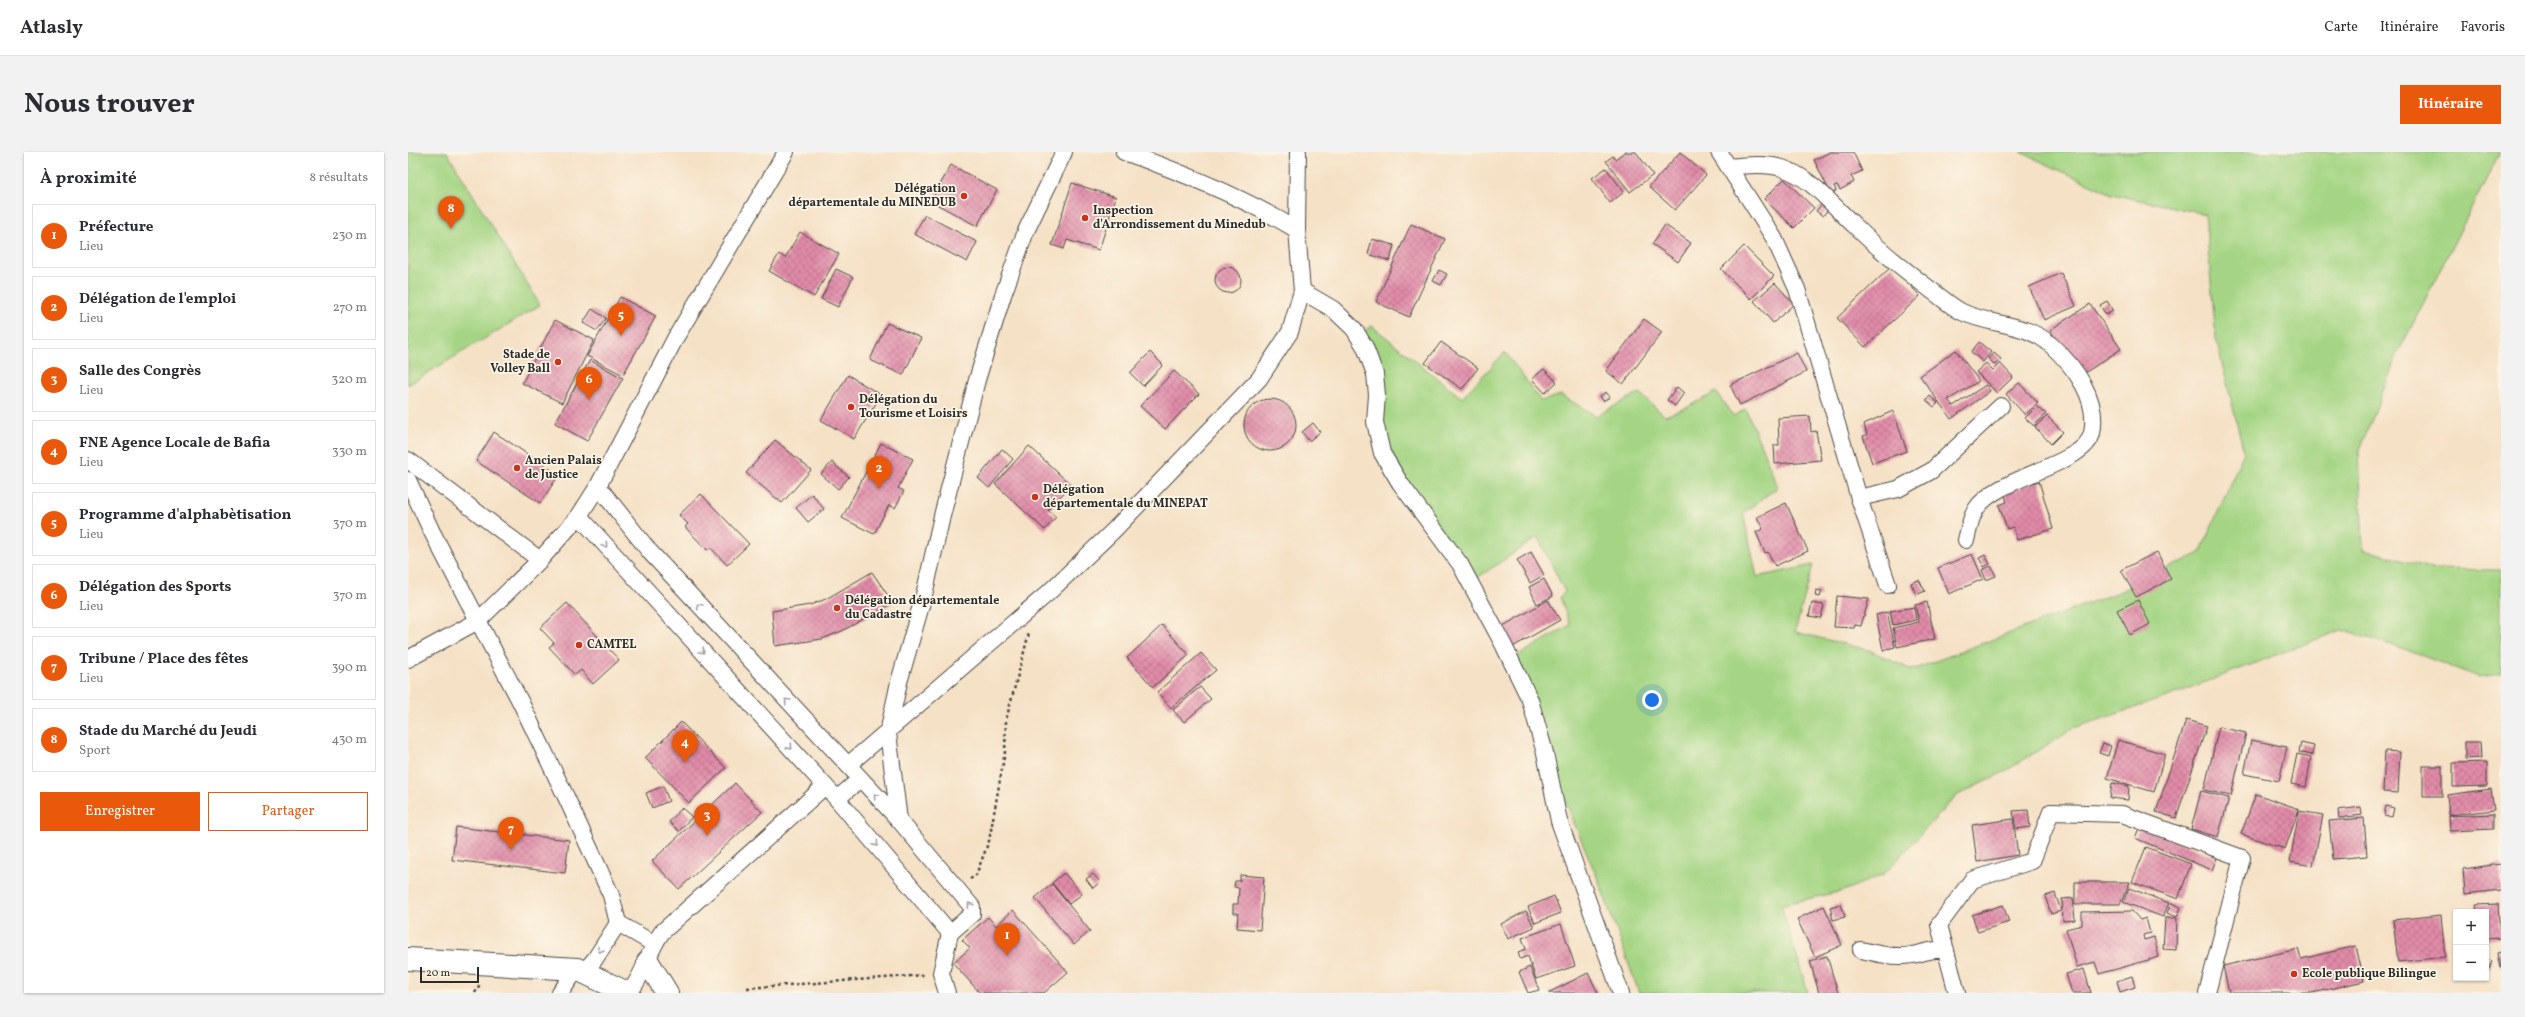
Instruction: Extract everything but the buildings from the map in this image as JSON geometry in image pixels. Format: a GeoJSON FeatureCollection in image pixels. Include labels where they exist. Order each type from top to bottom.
{"type":"FeatureCollection","features":[{"type":"Feature","properties":{"kind":"main road"},"geometry":{"type":"LineString","coordinates":[[651,953],[667,993]]}},
{"type":"Feature","properties":{"kind":"main road"},"geometry":{"type":"LineString","coordinates":[[408,959],[576,969],[622,992]]}},
{"type":"Feature","properties":{"kind":"street"},"geometry":{"type":"LineString","coordinates":[[408,659],[478,621],[540,560],[579,516],[598,486],[676,337],[786,152]]}},
{"type":"Feature","properties":{"kind":"street"},"geometry":{"type":"LineString","coordinates":[[899,820],[888,733],[980,373],[1004,295],[1026,231],[1064,152]]}},
{"type":"Feature","properties":{"kind":"street"},"geometry":{"type":"LineString","coordinates":[[1124,152],[1198,180],[1268,212],[1297,230]]}},
{"type":"Feature","properties":{"kind":"street"},"geometry":{"type":"LineString","coordinates":[[848,765],[888,733],[1052,589],[1113,531],[1259,379],[1290,332],[1302,292],[1297,230],[1298,152]]}},
{"type":"Feature","properties":{"kind":"street"},"geometry":{"type":"LineString","coordinates":[[1719,152],[1774,238],[1797,289],[1859,498],[1888,585]]}},
{"type":"Feature","properties":{"kind":"street"},"geometry":{"type":"LineString","coordinates":[[1729,167],[1763,166],[1782,168],[1806,181],[1885,253],[1961,312],[2024,329],[2040,336],[2052,346],[2083,385],[2091,399],[2094,418],[2092,436],[2083,447],[2061,462],[2012,482],[1986,497],[1972,518],[1966,540]]}},
{"type":"Feature","properties":{"kind":"street"},"geometry":{"type":"LineString","coordinates":[[1302,292],[1333,309],[1354,329],[1365,347],[1375,374],[1377,395],[1375,422],[1382,453],[1400,483],[1460,564],[1503,644],[1530,700],[1545,753],[1559,822],[1621,993]]}},
{"type":"Feature","properties":{"kind":"street"},"geometry":{"type":"LineString","coordinates":[[1859,498],[1898,489],[1930,471],[2001,406]]}},
{"type":"Feature","properties":{"kind":"street"},"geometry":{"type":"LineString","coordinates":[[408,460],[540,560]]}},
{"type":"Feature","properties":{"kind":"street"},"geometry":{"type":"LineString","coordinates":[[408,480],[432,532],[521,703],[596,859],[611,895],[618,923],[633,934],[651,953]]}},
{"type":"Feature","properties":{"kind":"street"},"geometry":{"type":"LineString","coordinates":[[598,486],[650,552],[899,820],[958,890],[973,911],[950,933],[941,973],[947,993]]}},
{"type":"Feature","properties":{"kind":"street"},"geometry":{"type":"LineString","coordinates":[[579,516],[837,799],[950,933]]}},
{"type":"Feature","properties":{"kind":"street"},"geometry":{"type":"LineString","coordinates":[[837,799],[860,779]]}},
{"type":"Feature","properties":{"kind":"street"},"geometry":{"type":"LineString","coordinates":[[622,992],[632,989],[662,932],[825,786]]}},
{"type":"Feature","properties":{"kind":"street"},"geometry":{"type":"LineString","coordinates":[[1957,993],[1939,925],[1972,880],[2032,860],[2051,812],[2122,814],[2242,858],[2207,993]]}},
{"type":"Feature","properties":{"kind":"street"},"geometry":{"type":"LineString","coordinates":[[560,993],[576,969],[588,967],[595,959],[618,923]]}},
{"type":"Feature","properties":{"kind":"street"},"geometry":{"type":"LineString","coordinates":[[1861,950],[1895,957],[1912,955],[1932,948],[1946,950]]}},
{"type":"Feature","properties":{"kind":"path"},"geometry":{"type":"LineString","coordinates":[[958,890],[976,875],[989,841],[1005,752],[1006,720],[1030,629]]}},
{"type":"Feature","properties":{"kind":"path"},"geometry":{"type":"LineString","coordinates":[[747,988],[941,973]]}},
{"type":"Feature","properties":{"kind":"green space"},"geometry":{"type":"Polygon","coordinates":[[[408,152],[447,152],[540,305],[408,385],[408,152]]]}},
{"type":"Feature","properties":{"kind":"green space"},"geometry":{"type":"Polygon","coordinates":[[[2020,152],[2500,152],[2397,355],[2359,452],[2363,549],[2433,569],[2501,570],[2501,674],[2479,677],[2404,649],[2341,630],[2167,697],[2074,728],[2004,772],[1956,796],[1884,874],[1843,891],[1781,905],[1808,993],[1639,993],[1600,884],[1572,818],[1516,657],[1570,625],[1560,597],[1565,592],[1538,537],[1474,580],[1394,462],[1380,424],[1385,388],[1362,333],[1372,326],[1462,398],[1505,352],[1541,401],[1561,395],[1596,416],[1639,393],[1665,416],[1688,407],[1716,392],[1733,416],[1746,409],[1778,487],[1743,513],[1757,577],[1813,565],[1795,632],[1869,650],[1912,670],[2121,591],[2200,553],[2244,452],[2216,339],[2205,214],[2112,194],[2020,152]]]}},
{"type":"Feature","properties":{"kind":"place","name":"Délégation départementale du MINEDUB"},"geometry":{"type":"Point","coordinates":[964,196]}},
{"type":"Feature","properties":{"kind":"place","name":"Inspection d'Arrondissement du Minedub"},"geometry":{"type":"Point","coordinates":[1085,218]}},
{"type":"Feature","properties":{"kind":"place","name":"Stade du Marché du Jeudi"},"geometry":{"type":"Point","coordinates":[451,229]}},
{"type":"Feature","properties":{"kind":"place","name":"Programme d'alphabètisation"},"geometry":{"type":"Point","coordinates":[621,336]}},
{"type":"Feature","properties":{"kind":"place","name":"Stade de Volley Ball"},"geometry":{"type":"Point","coordinates":[558,362]}},
{"type":"Feature","properties":{"kind":"place","name":"Délégation des Sports"},"geometry":{"type":"Point","coordinates":[589,400]}},
{"type":"Feature","properties":{"kind":"place","name":"Délégation du Tourisme et Loisirs"},"geometry":{"type":"Point","coordinates":[851,407]}},
{"type":"Feature","properties":{"kind":"place","name":"Ancien Palais de Justice"},"geometry":{"type":"Point","coordinates":[517,468]}},
{"type":"Feature","properties":{"kind":"place","name":"Délégation de l'emploi"},"geometry":{"type":"Point","coordinates":[879,489]}},
{"type":"Feature","properties":{"kind":"place","name":"Délégation départementale du MINEPAT"},"geometry":{"type":"Point","coordinates":[1035,497]}},
{"type":"Feature","properties":{"kind":"place","name":"Délégation départementale du Cadastre"},"geometry":{"type":"Point","coordinates":[837,608]}},
{"type":"Feature","properties":{"kind":"place","name":"CAMTEL"},"geometry":{"type":"Point","coordinates":[579,645]}},
{"type":"Feature","properties":{"kind":"place","name":"FNE Agence Locale de Bafia"},"geometry":{"type":"Point","coordinates":[685,763]}},
{"type":"Feature","properties":{"kind":"place","name":"Salle des Congrès"},"geometry":{"type":"Point","coordinates":[707,836]}},
{"type":"Feature","properties":{"kind":"place","name":"Tribune / Place des fêtes"},"geometry":{"type":"Point","coordinates":[511,850]}},
{"type":"Feature","properties":{"kind":"place","name":"Préfecture"},"geometry":{"type":"Point","coordinates":[1007,956]}},
{"type":"Feature","properties":{"kind":"place","name":"Ecole publique Bilingue"},"geometry":{"type":"Point","coordinates":[2294,974]}}]}
